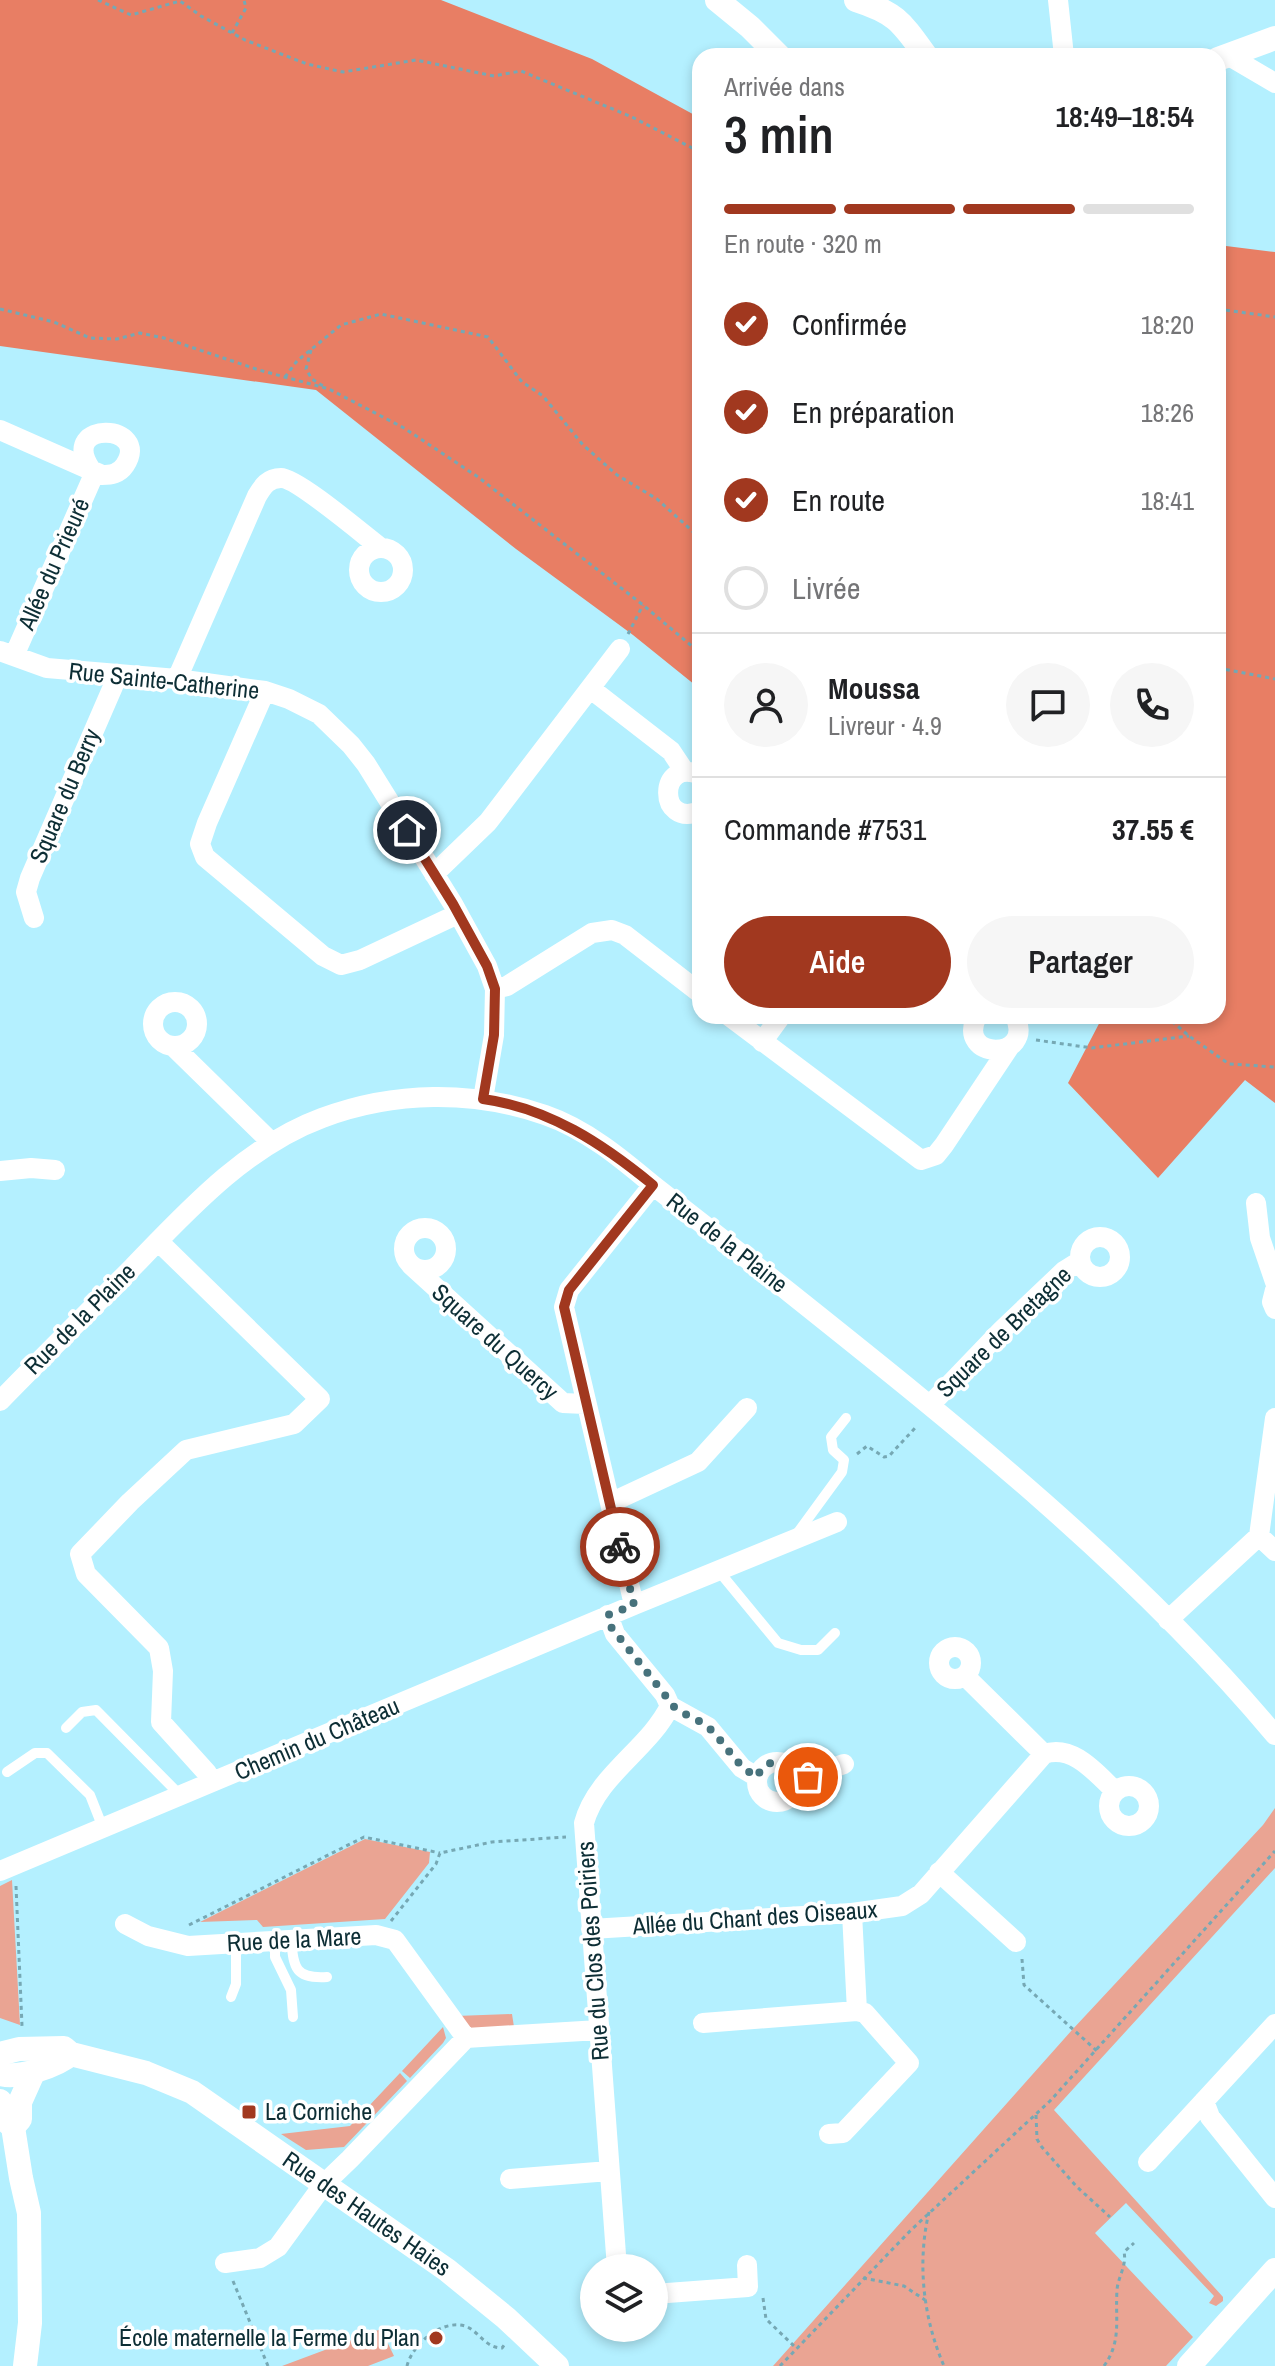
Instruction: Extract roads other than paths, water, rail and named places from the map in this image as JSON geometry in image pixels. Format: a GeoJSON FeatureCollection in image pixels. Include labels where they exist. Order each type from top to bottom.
{"type":"FeatureCollection","features":[{"type":"Feature","properties":{"kind":"street"},"geometry":{"type":"LineString","coordinates":[[717,0],[771,48]]}},
{"type":"Feature","properties":{"kind":"street"},"geometry":{"type":"LineString","coordinates":[[856,0],[889,12],[902,22],[917,48]]}},
{"type":"Feature","properties":{"kind":"street"},"geometry":{"type":"LineString","coordinates":[[1058,0],[1063,48]]}},
{"type":"Feature","properties":{"kind":"street"},"geometry":{"type":"LineString","coordinates":[[1226,57],[1275,38]]}},
{"type":"Feature","properties":{"kind":"street"},"geometry":{"type":"LineString","coordinates":[[1226,59],[1275,83]]}},
{"type":"Feature","properties":{"kind":"street","name":"Allée du Prieuré"},"geometry":{"type":"LineString","coordinates":[[0,430],[92,470],[7,654]]}},
{"type":"Feature","properties":{"kind":"street"},"geometry":{"type":"LineString","coordinates":[[177,679],[257,496],[272,479],[292,480],[381,548]]}},
{"type":"Feature","properties":{"kind":"street"},"geometry":{"type":"LineString","coordinates":[[434,874],[488,822],[620,649]]}},
{"type":"Feature","properties":{"kind":"street","name":"Rue Sainte-Catherine"},"geometry":{"type":"LineString","coordinates":[[7,654],[47,668],[177,679],[265,691],[319,714],[366,764],[487,966],[495,989],[494,1035],[483,1099]]}},
{"type":"Feature","properties":{"kind":"street","name":"Square du Berry"},"geometry":{"type":"LineString","coordinates":[[34,918],[26,892],[30,878],[118,675]]}},
{"type":"Feature","properties":{"kind":"street"},"geometry":{"type":"LineString","coordinates":[[591,689],[671,751],[692,773],[671,780],[667,794],[679,812],[692,814]]}},
{"type":"Feature","properties":{"kind":"street"},"geometry":{"type":"LineString","coordinates":[[265,691],[207,823],[200,844],[205,857],[323,956],[341,965],[360,960],[458,914]]}},
{"type":"Feature","properties":{"kind":"street"},"geometry":{"type":"LineString","coordinates":[[495,989],[507,986],[592,933],[612,930],[625,935],[692,987]]}},
{"type":"Feature","properties":{"kind":"street"},"geometry":{"type":"LineString","coordinates":[[739,1024],[921,1160],[936,1155],[944,1145],[1014,1033]]}},
{"type":"Feature","properties":{"kind":"street"},"geometry":{"type":"LineString","coordinates":[[762,1042],[775,1024]]}},
{"type":"Feature","properties":{"kind":"street"},"geometry":{"type":"LineString","coordinates":[[974,1024],[974,1035],[982,1047],[996,1051],[1014,1033]]}},
{"type":"Feature","properties":{"kind":"street"},"geometry":{"type":"LineString","coordinates":[[173,1046],[271,1142]]}},
{"type":"Feature","properties":{"kind":"street","name":"Rue de la Plaine"},"geometry":{"type":"LineString","coordinates":[[0,1401],[205,1195],[271,1142],[322,1118],[407,1097],[483,1099],[546,1115],[594,1140],[930,1405],[1053,1510],[1168,1620],[1275,1735]]}},
{"type":"Feature","properties":{"kind":"street"},"geometry":{"type":"LineString","coordinates":[[0,1171],[31,1168],[55,1170]]}},
{"type":"Feature","properties":{"kind":"street"},"geometry":{"type":"LineString","coordinates":[[634,1605],[565,1318],[565,1299],[653,1185]]}},
{"type":"Feature","properties":{"kind":"street"},"geometry":{"type":"LineString","coordinates":[[1256,1203],[1260,1238],[1275,1282]]}},
{"type":"Feature","properties":{"kind":"street"},"geometry":{"type":"LineString","coordinates":[[158,1241],[320,1399],[294,1424],[186,1450],[173,1459],[80,1554],[86,1574],[159,1648],[163,1671],[161,1722],[212,1782]]}},
{"type":"Feature","properties":{"kind":"street","name":"Square de Bretagne"},"geometry":{"type":"LineString","coordinates":[[930,1405],[1002,1330],[1064,1271],[1080,1261]]}},
{"type":"Feature","properties":{"kind":"street","name":"Square du Quercy"},"geometry":{"type":"LineString","coordinates":[[411,1265],[563,1403],[585,1404]]}},
{"type":"Feature","properties":{"kind":"street"},"geometry":{"type":"LineString","coordinates":[[1275,1290],[1272,1302],[1275,1309]]}},
{"type":"Feature","properties":{"kind":"street"},"geometry":{"type":"LineString","coordinates":[[610,1503],[698,1462],[747,1408]]}},
{"type":"Feature","properties":{"kind":"street"},"geometry":{"type":"LineString","coordinates":[[1168,1620],[1259,1536],[1275,1418]]}},
{"type":"Feature","properties":{"kind":"street","name":"Chemin du Château"},"geometry":{"type":"LineString","coordinates":[[8,1873],[180,1795],[717,1569],[837,1522]]}},
{"type":"Feature","properties":{"kind":"street"},"geometry":{"type":"LineString","coordinates":[[1259,1536],[1275,1551]]}},
{"type":"Feature","properties":{"kind":"street"},"geometry":{"type":"LineString","coordinates":[[608,1615],[615,1634],[665,1695],[670,1706],[708,1727],[742,1768],[757,1777]]}},
{"type":"Feature","properties":{"kind":"street"},"geometry":{"type":"LineString","coordinates":[[965,1676],[1044,1754],[1054,1751],[1075,1756],[1115,1791]]}},
{"type":"Feature","properties":{"kind":"street","name":"Rue du Clos des Poiriers"},"geometry":{"type":"LineString","coordinates":[[616,2254],[584,1839],[586,1814],[621,1765],[663,1721],[670,1706]]}},
{"type":"Feature","properties":{"kind":"street","name":"Allée du Chant des Oiseaux"},"geometry":{"type":"LineString","coordinates":[[591,1929],[852,1913],[902,1906],[921,1894],[1044,1754]]}},
{"type":"Feature","properties":{"kind":"street"},"geometry":{"type":"LineString","coordinates":[[775,1761],[788,1764],[798,1780],[789,1799],[775,1803],[768,1801],[758,1791],[757,1777],[764,1766],[775,1761]]}},
{"type":"Feature","properties":{"kind":"street"},"geometry":{"type":"LineString","coordinates":[[798,1780],[844,1764]]}},
{"type":"Feature","properties":{"kind":"street"},"geometry":{"type":"LineString","coordinates":[[939,1872],[1016,1942]]}},
{"type":"Feature","properties":{"kind":"street"},"geometry":{"type":"LineString","coordinates":[[852,1913],[857,2011]]}},
{"type":"Feature","properties":{"kind":"street","name":"Rue de la Mare"},"geometry":{"type":"LineString","coordinates":[[125,1924],[148,1936],[188,1946],[376,1935],[395,1940],[466,2038]]}},
{"type":"Feature","properties":{"kind":"street"},"geometry":{"type":"LineString","coordinates":[[703,2023],[857,2011],[865,2013],[909,2063],[843,2133],[829,2134]]}},
{"type":"Feature","properties":{"kind":"street"},"geometry":{"type":"LineString","coordinates":[[1148,2162],[1275,2024]]}},
{"type":"Feature","properties":{"kind":"street"},"geometry":{"type":"LineString","coordinates":[[225,2263],[271,2254],[324,2184],[466,2038],[599,2030]]}},
{"type":"Feature","properties":{"kind":"street"},"geometry":{"type":"LineString","coordinates":[[10,2041],[28,2078]]}},
{"type":"Feature","properties":{"kind":"street","name":"Rue des Hautes Haies"},"geometry":{"type":"LineString","coordinates":[[10,2041],[64,2048],[71,2054],[146,2073],[192,2092],[447,2270],[506,2318],[557,2366]]}},
{"type":"Feature","properties":{"kind":"street"},"geometry":{"type":"LineString","coordinates":[[13,2127],[20,2119],[20,2102],[28,2078],[44,2066],[62,2062],[71,2054]]}},
{"type":"Feature","properties":{"kind":"street"},"geometry":{"type":"LineString","coordinates":[[0,2074],[28,2078]]}},
{"type":"Feature","properties":{"kind":"street"},"geometry":{"type":"LineString","coordinates":[[0,2101],[4,2119],[13,2127],[29,2224],[30,2323],[25,2366]]}},
{"type":"Feature","properties":{"kind":"street"},"geometry":{"type":"LineString","coordinates":[[1204,2101],[1210,2117],[1275,2198]]}},
{"type":"Feature","properties":{"kind":"street"},"geometry":{"type":"LineString","coordinates":[[510,2179],[609,2171]]}},
{"type":"Feature","properties":{"kind":"street"},"geometry":{"type":"LineString","coordinates":[[668,2293],[748,2287],[747,2265]]}},
{"type":"Feature","properties":{"kind":"street"},"geometry":{"type":"LineString","coordinates":[[1189,2366],[1275,2270]]}},
{"type":"Feature","properties":{"kind":"lane"},"geometry":{"type":"LineString","coordinates":[[792,1540],[842,1472],[844,1460],[833,1450],[831,1437],[846,1418]]}},
{"type":"Feature","properties":{"kind":"lane"},"geometry":{"type":"LineString","coordinates":[[717,1569],[778,1643],[801,1650],[818,1650],[835,1633]]}},
{"type":"Feature","properties":{"kind":"lane"},"geometry":{"type":"LineString","coordinates":[[66,1728],[82,1712],[96,1710],[180,1795]]}},
{"type":"Feature","properties":{"kind":"lane"},"geometry":{"type":"LineString","coordinates":[[7,1772],[35,1753],[47,1753],[90,1795],[103,1828]]}},
{"type":"Feature","properties":{"kind":"lane"},"geometry":{"type":"LineString","coordinates":[[283,1940],[298,1971],[311,1978],[327,1977]]}},
{"type":"Feature","properties":{"kind":"lane"},"geometry":{"type":"LineString","coordinates":[[283,1940],[275,1957],[291,1990],[293,2017]]}},
{"type":"Feature","properties":{"kind":"lane"},"geometry":{"type":"LineString","coordinates":[[231,1997],[236,1984],[236,1943]]}},
{"type":"Feature","properties":{"kind":"place","name":"La Corniche"},"geometry":{"type":"Point","coordinates":[249,2112]}},
{"type":"Feature","properties":{"kind":"place","name":"École maternelle la Ferme du Plan"},"geometry":{"type":"Point","coordinates":[436,2338]}}]}
